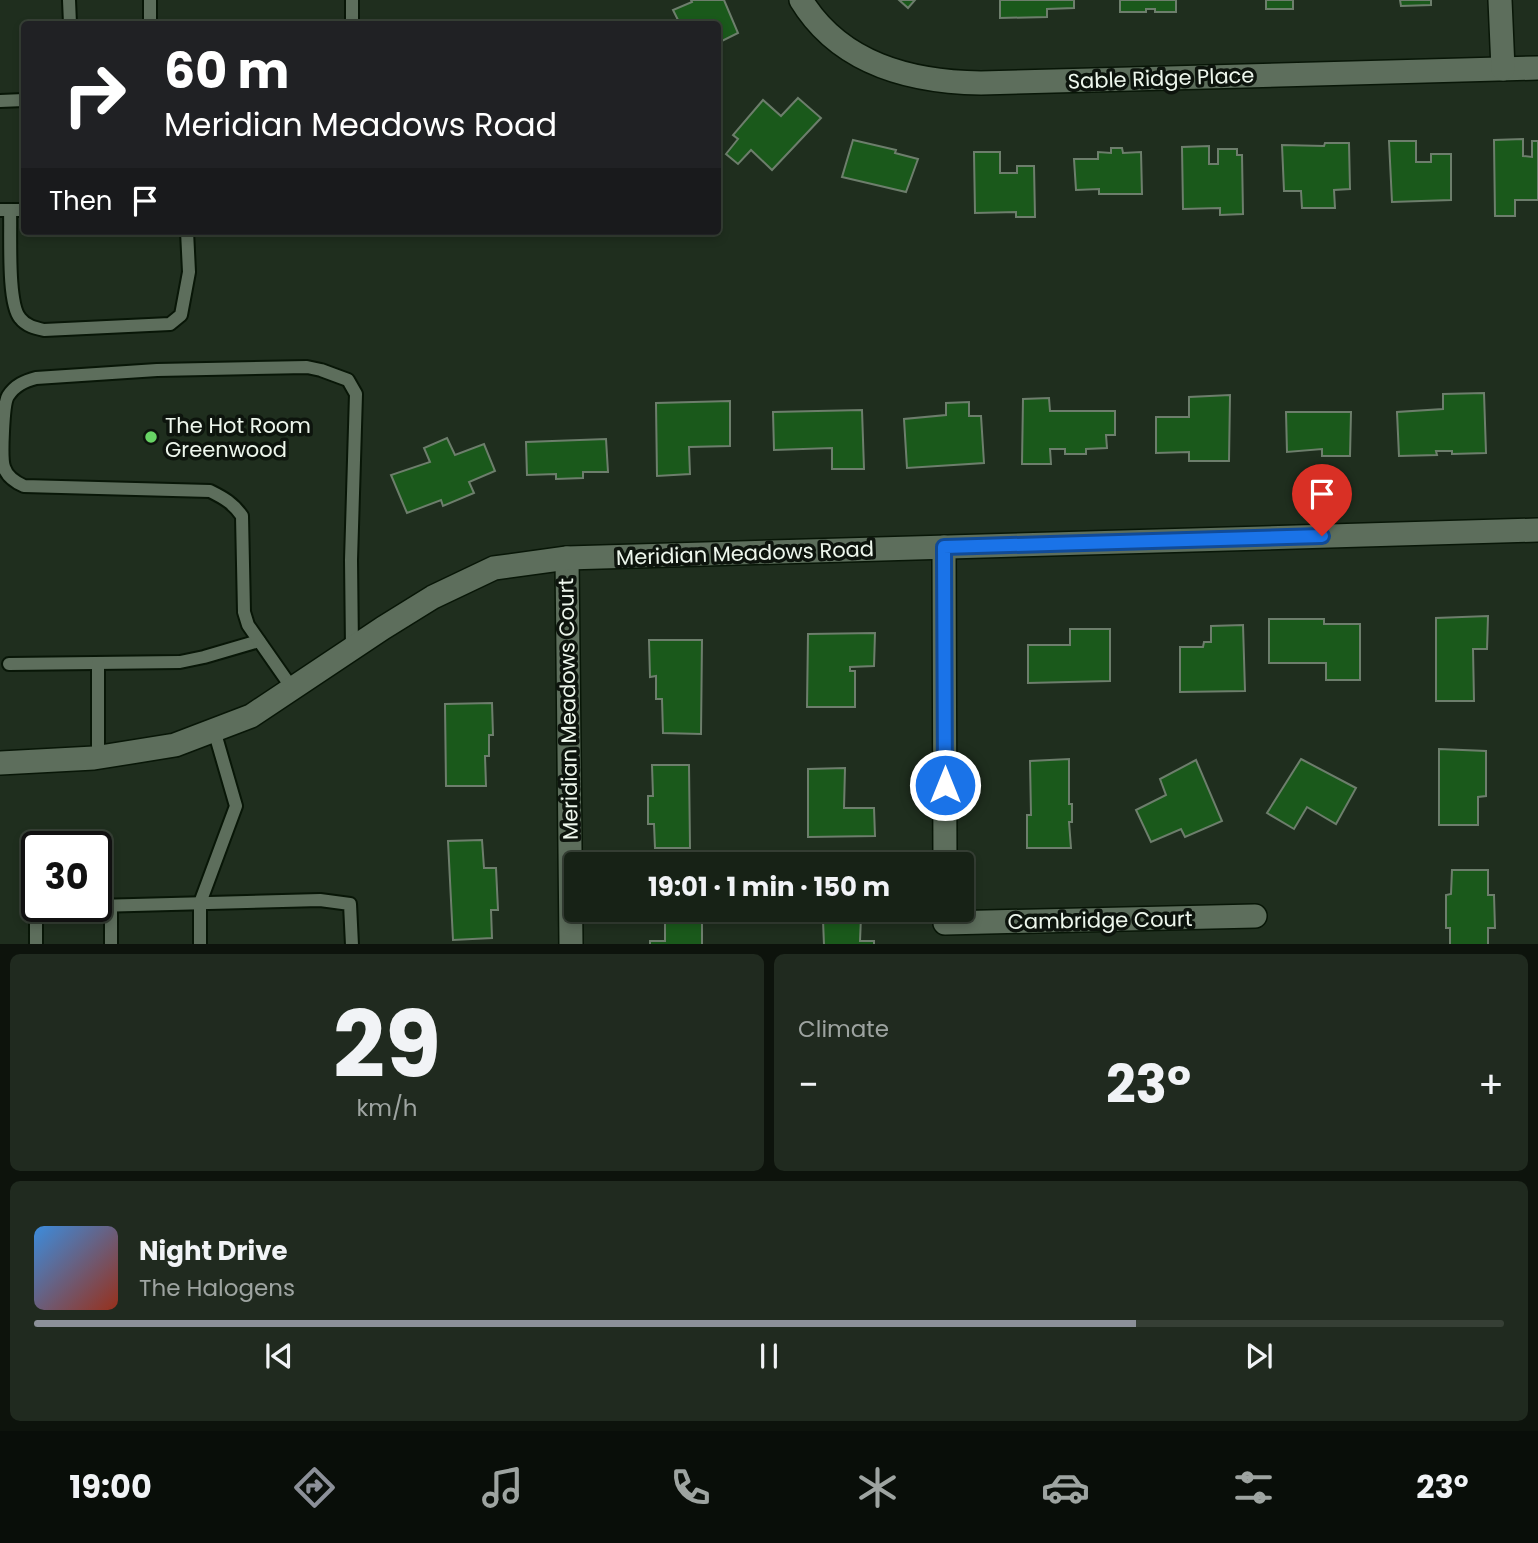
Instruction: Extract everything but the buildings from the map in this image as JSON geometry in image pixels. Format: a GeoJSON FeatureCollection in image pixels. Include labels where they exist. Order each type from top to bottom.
{"type":"FeatureCollection","features":[{"type":"Feature","properties":{"kind":"street"},"geometry":{"type":"LineString","coordinates":[[1500,0],[1503,69]]}},
{"type":"Feature","properties":{"kind":"street","name":"Sable Ridge Place"},"geometry":{"type":"LineString","coordinates":[[804,5],[831,37],[852,53],[876,66],[905,75],[942,81],[981,83],[1538,68]]}},
{"type":"Feature","properties":{"kind":"street","name":"Meridian Meadows Road"},"geometry":{"type":"LineString","coordinates":[[0,762],[98,757],[175,745],[251,716],[433,597],[494,568],[566,558],[1538,530]]}},
{"type":"Feature","properties":{"kind":"street"},"geometry":{"type":"LineString","coordinates":[[944,547],[945,852]]}},
{"type":"Feature","properties":{"kind":"street","name":"Meridian Meadows Court"},"geometry":{"type":"LineString","coordinates":[[566,558],[571,944]]}},
{"type":"Feature","properties":{"kind":"street","name":"Cambridge Court"},"geometry":{"type":"LineString","coordinates":[[945,926],[1255,916]]}},
{"type":"Feature","properties":{"kind":"lane"},"geometry":{"type":"LineString","coordinates":[[69,0],[70,21]]}},
{"type":"Feature","properties":{"kind":"lane"},"geometry":{"type":"LineString","coordinates":[[150,0],[150,21]]}},
{"type":"Feature","properties":{"kind":"lane"},"geometry":{"type":"LineString","coordinates":[[352,0],[352,21]]}},
{"type":"Feature","properties":{"kind":"lane"},"geometry":{"type":"LineString","coordinates":[[0,101],[21,100]]}},
{"type":"Feature","properties":{"kind":"lane"},"geometry":{"type":"LineString","coordinates":[[5,210],[13,301],[19,317],[30,327],[44,330],[170,324],[181,315],[189,272],[187,235]]}},
{"type":"Feature","properties":{"kind":"lane"},"geometry":{"type":"LineString","coordinates":[[292,688],[248,625],[244,612],[242,516],[235,506],[210,491],[23,486],[13,481],[4,467],[4,410],[6,398],[13,389],[36,378],[158,370],[307,367],[348,380],[356,394],[351,560],[352,648]]}},
{"type":"Feature","properties":{"kind":"lane"},"geometry":{"type":"LineString","coordinates":[[9,664],[180,662],[259,640]]}},
{"type":"Feature","properties":{"kind":"lane"},"geometry":{"type":"LineString","coordinates":[[98,663],[98,757]]}},
{"type":"Feature","properties":{"kind":"lane"},"geometry":{"type":"LineString","coordinates":[[200,944],[200,903],[236,806],[214,730]]}},
{"type":"Feature","properties":{"kind":"lane"},"geometry":{"type":"LineString","coordinates":[[112,905],[320,900],[350,904],[352,944]]}},
{"type":"Feature","properties":{"kind":"lane"},"geometry":{"type":"LineString","coordinates":[[36,922],[36,944]]}},
{"type":"Feature","properties":{"kind":"lane"},"geometry":{"type":"LineString","coordinates":[[111,922],[111,944]]}},
{"type":"Feature","properties":{"kind":"place","name":"The Hot Room Greenwood"},"geometry":{"type":"Point","coordinates":[151,437]}},
{"type":"Feature","properties":{"kind":"route"},"geometry":{"type":"LineString","coordinates":[[945,785],[944,547],[1322,536]]}}]}
